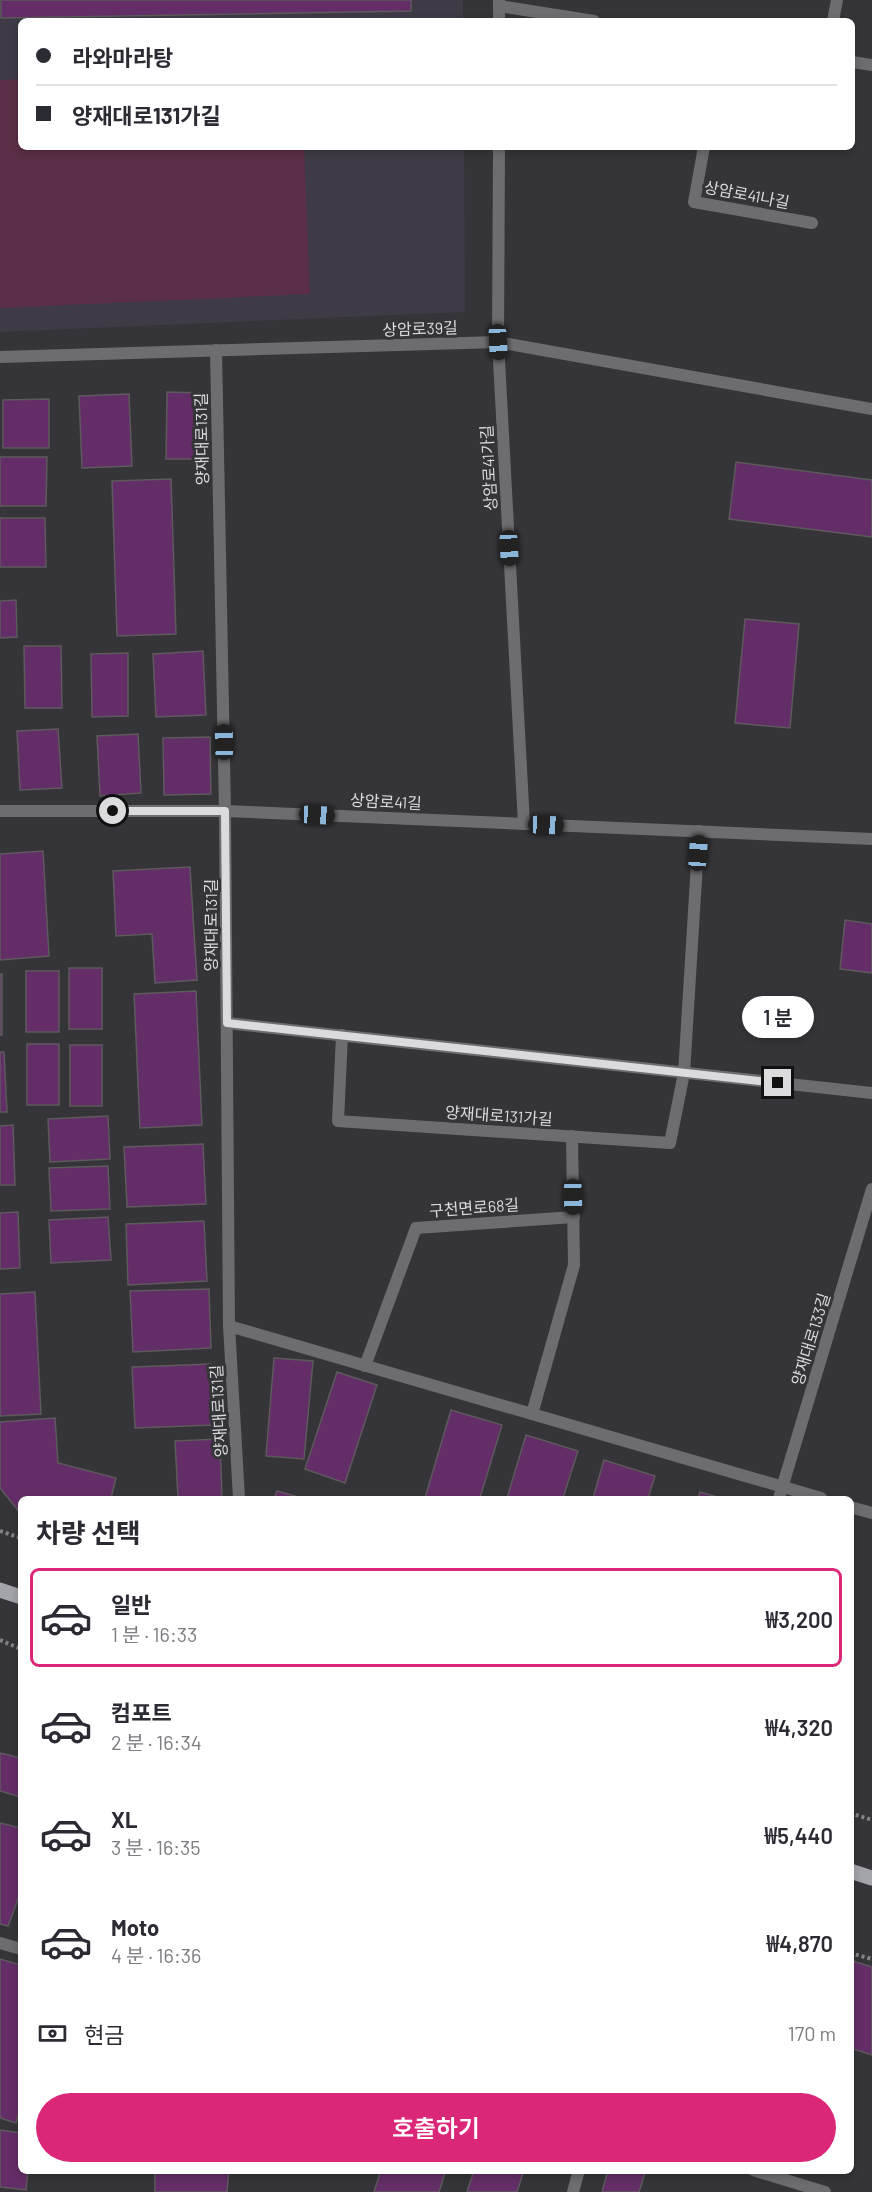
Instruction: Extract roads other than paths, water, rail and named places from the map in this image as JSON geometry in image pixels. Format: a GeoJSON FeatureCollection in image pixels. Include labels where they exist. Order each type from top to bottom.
{"type":"FeatureCollection","features":[{"type":"Feature","properties":{"kind":"main road"},"geometry":{"type":"LineString","coordinates":[[0,1590],[18,1596]]}},
{"type":"Feature","properties":{"kind":"main road"},"geometry":{"type":"LineString","coordinates":[[854,1872],[872,1878]]}},
{"type":"Feature","properties":{"kind":"street"},"geometry":{"type":"LineString","coordinates":[[834,18],[837,0]]}},
{"type":"Feature","properties":{"kind":"street"},"geometry":{"type":"LineString","coordinates":[[499,3],[578,18]]}},
{"type":"Feature","properties":{"kind":"street"},"geometry":{"type":"LineString","coordinates":[[855,62],[872,65]]}},
{"type":"Feature","properties":{"kind":"street","name":"상암로41가길"},"geometry":{"type":"LineString","coordinates":[[499,150],[498,342],[524,824]]}},
{"type":"Feature","properties":{"kind":"street","name":"상암로41나길"},"geometry":{"type":"LineString","coordinates":[[703,150],[693,202],[812,223]]}},
{"type":"Feature","properties":{"kind":"street","name":"상암로39길"},"geometry":{"type":"LineString","coordinates":[[0,357],[498,342],[872,409]]}},
{"type":"Feature","properties":{"kind":"street","name":"양재대로131길"},"geometry":{"type":"LineString","coordinates":[[216,350],[225,811],[229,1326],[239,1496]]}},
{"type":"Feature","properties":{"kind":"street","name":"상암로41길"},"geometry":{"type":"LineString","coordinates":[[0,811],[225,811],[872,839]]}},
{"type":"Feature","properties":{"kind":"street"},"geometry":{"type":"LineString","coordinates":[[684,1073],[699,831]]}},
{"type":"Feature","properties":{"kind":"street"},"geometry":{"type":"LineString","coordinates":[[227,1023],[872,1093]]}},
{"type":"Feature","properties":{"kind":"street","name":"양재대로131가길"},"geometry":{"type":"LineString","coordinates":[[342,1035],[338,1121],[670,1143],[684,1073]]}},
{"type":"Feature","properties":{"kind":"street"},"geometry":{"type":"LineString","coordinates":[[532,1414],[574,1265],[572,1137]]}},
{"type":"Feature","properties":{"kind":"street","name":"양재대로133길"},"geometry":{"type":"LineString","coordinates":[[781,1493],[872,1189]]}},
{"type":"Feature","properties":{"kind":"street","name":"구천면로68길"},"geometry":{"type":"LineString","coordinates":[[365,1366],[416,1228],[574,1217]]}},
{"type":"Feature","properties":{"kind":"street"},"geometry":{"type":"LineString","coordinates":[[229,1326],[532,1414],[781,1493],[805,1496]]}},
{"type":"Feature","properties":{"kind":"street"},"geometry":{"type":"LineString","coordinates":[[854,1508],[872,1513]]}},
{"type":"Feature","properties":{"kind":"street"},"geometry":{"type":"LineString","coordinates":[[0,1943],[18,1948]]}},
{"type":"Feature","properties":{"kind":"street"},"geometry":{"type":"LineString","coordinates":[[573,2192],[578,2174]]}},
{"type":"Feature","properties":{"kind":"street"},"geometry":{"type":"LineString","coordinates":[[766,2174],[825,2192]]}}]}
